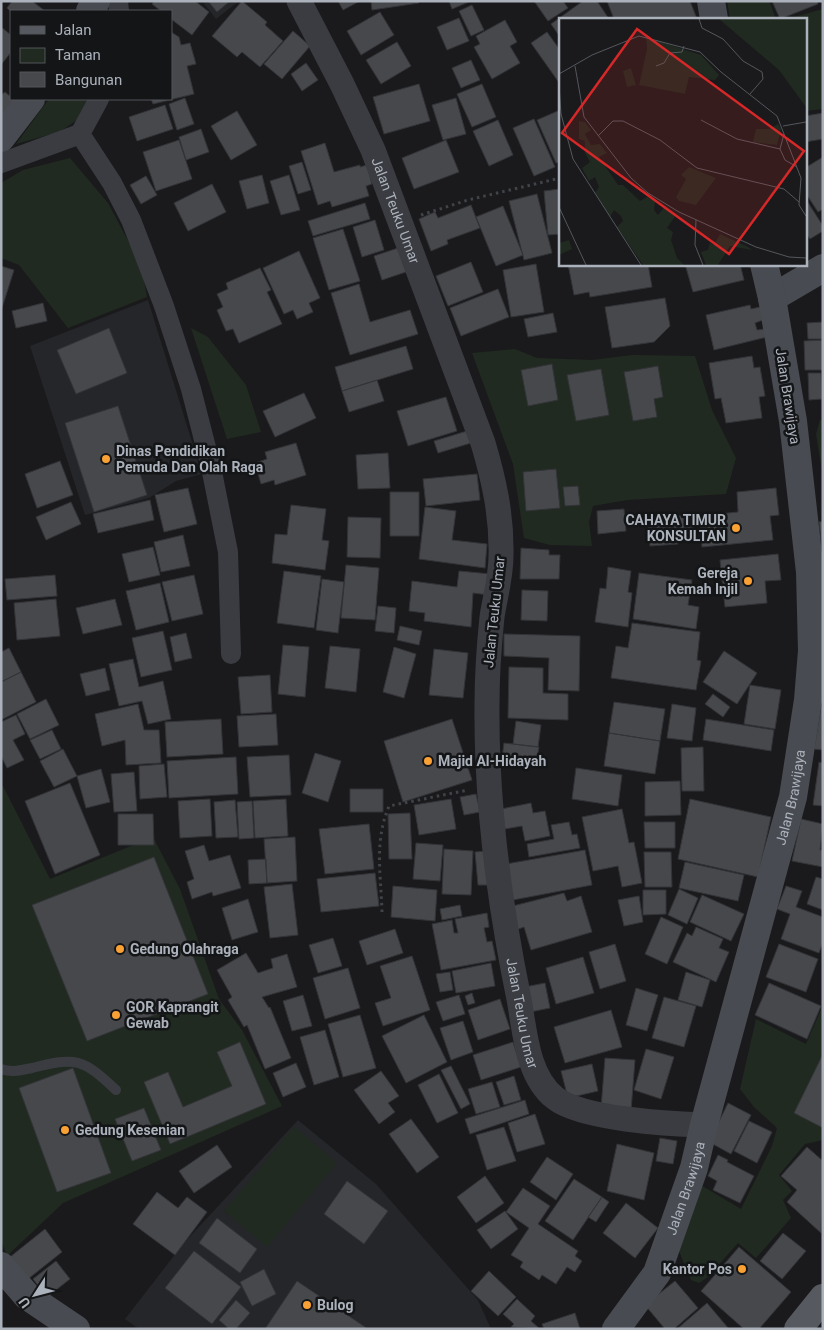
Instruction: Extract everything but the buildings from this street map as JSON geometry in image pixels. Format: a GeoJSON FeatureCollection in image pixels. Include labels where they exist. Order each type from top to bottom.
{"type":"FeatureCollection","features":[{"type":"Feature","properties":{"kind":"main road"},"geometry":{"type":"LineString","coordinates":[[711,1],[714,18]]}},
{"type":"Feature","properties":{"kind":"main road"},"geometry":{"type":"LineString","coordinates":[[1,138],[30,100]]}},
{"type":"Feature","properties":{"kind":"main road","name":"Jalan Brawijaya"},"geometry":{"type":"LineString","coordinates":[[616,1329],[658,1273],[694,1168],[793,797],[808,700],[812,651],[809,562],[793,421],[772,298],[764,265]]}},
{"type":"Feature","properties":{"kind":"main road"},"geometry":{"type":"LineString","coordinates":[[772,298],[823,268]]}},
{"type":"Feature","properties":{"kind":"main road"},"geometry":{"type":"LineString","coordinates":[[1,1266],[27,1296],[76,1329]]}},
{"type":"Feature","properties":{"kind":"main road"},"geometry":{"type":"LineString","coordinates":[[798,1329],[822,1299]]}},
{"type":"Feature","properties":{"kind":"street","name":"Jalan Teuku Umar"},"geometry":{"type":"LineString","coordinates":[[299,1],[342,84],[373,150],[402,221],[483,442],[497,488],[501,556],[492,615],[487,674],[488,787],[496,869],[530,1057],[543,1087],[561,1102],[590,1111],[659,1123],[704,1125]]}},
{"type":"Feature","properties":{"kind":"street"},"geometry":{"type":"LineString","coordinates":[[1,163],[80,134],[98,100]]}},
{"type":"Feature","properties":{"kind":"street"},"geometry":{"type":"LineString","coordinates":[[80,134],[112,183],[134,228],[164,306],[191,390],[211,467],[228,552],[231,654]]}},
{"type":"Feature","properties":{"kind":"lane"},"geometry":{"type":"LineString","coordinates":[[1,1069],[14,1072],[70,1060],[90,1069],[116,1090]]}},
{"type":"Feature","properties":{"kind":"path"},"geometry":{"type":"LineString","coordinates":[[402,221],[468,200],[559,178]]}},
{"type":"Feature","properties":{"kind":"path"},"geometry":{"type":"LineString","coordinates":[[382,912],[379,852],[381,825],[389,806],[439,794],[488,787]]}},
{"type":"Feature","properties":{"kind":"shaded area"},"geometry":{"type":"Polygon","coordinates":[[[202,1],[239,1],[216,19],[202,1]]]}},
{"type":"Feature","properties":{"kind":"shaded area"},"geometry":{"type":"Polygon","coordinates":[[[148,300],[202,474],[176,481],[149,498],[85,515],[30,346],[148,300]]]}},
{"type":"Feature","properties":{"kind":"shaded area"},"geometry":{"type":"Polygon","coordinates":[[[298,1120],[376,1184],[478,1300],[491,1329],[139,1329],[125,1319],[183,1244],[298,1120]]]}},
{"type":"Feature","properties":{"kind":"green space"},"geometry":{"type":"Polygon","coordinates":[[[727,1],[769,1],[776,18],[730,18],[727,1]]]}},
{"type":"Feature","properties":{"kind":"green space"},"geometry":{"type":"Polygon","coordinates":[[[823,9],[823,109],[806,111],[806,18],[791,18],[823,9]]]}},
{"type":"Feature","properties":{"kind":"green space"},"geometry":{"type":"Polygon","coordinates":[[[48,100],[92,100],[83,116],[59,132],[16,144],[48,100]]]}},
{"type":"Feature","properties":{"kind":"green space"},"geometry":{"type":"Polygon","coordinates":[[[70,158],[108,203],[141,265],[147,297],[68,328],[19,265],[1,258],[1,183],[23,170],[70,158]]]}},
{"type":"Feature","properties":{"kind":"green space"},"geometry":{"type":"Polygon","coordinates":[[[191,328],[208,337],[246,385],[261,432],[227,439],[191,328]]]}},
{"type":"Feature","properties":{"kind":"green space"},"geometry":{"type":"Polygon","coordinates":[[[515,349],[537,358],[592,360],[632,355],[695,356],[712,410],[736,458],[726,494],[627,500],[593,506],[589,522],[592,546],[550,545],[524,538],[513,464],[472,353],[515,349]],[[552,364],[521,370],[528,405],[558,400],[552,364]],[[658,366],[624,372],[633,421],[657,417],[654,399],[663,397],[658,366]],[[556,469],[523,472],[527,511],[560,508],[556,469]],[[578,486],[563,487],[565,506],[580,505],[578,486]]]}},
{"type":"Feature","properties":{"kind":"green space"},"geometry":{"type":"Polygon","coordinates":[[[820,420],[823,420],[823,477],[816,434],[820,420]]]}},
{"type":"Feature","properties":{"kind":"green space","name":"GOR Kaprangit Gewab"},"geometry":{"type":"Polygon","coordinates":[[[1,782],[50,879],[153,837],[180,889],[219,999],[242,1030],[282,1106],[63,1203],[7,1256],[1,1240],[1,782]]]}},
{"type":"Feature","properties":{"kind":"green space"},"geometry":{"type":"Polygon","coordinates":[[[823,1005],[823,1056],[794,1113],[823,1128],[823,1140],[805,1144],[779,1175],[792,1191],[783,1200],[791,1218],[756,1258],[738,1243],[708,1277],[699,1283],[691,1280],[679,1251],[699,1184],[741,1209],[772,1146],[777,1128],[754,1107],[740,1089],[756,1019],[806,1044],[823,1005]]]}},
{"type":"Feature","properties":{"kind":"green space"},"geometry":{"type":"Polygon","coordinates":[[[294,1127],[337,1163],[267,1247],[224,1211],[294,1127]]]}},
{"type":"Feature","properties":{"kind":"place","name":"Dinas Pendidikan Pemuda Dan Olah Raga"},"geometry":{"type":"Point","coordinates":[106,459]}},
{"type":"Feature","properties":{"kind":"place","name":"CAHAYA TIMUR KONSULTAN"},"geometry":{"type":"Point","coordinates":[736,528]}},
{"type":"Feature","properties":{"kind":"place","name":"Gereja Kemah Injil"},"geometry":{"type":"Point","coordinates":[748,581]}},
{"type":"Feature","properties":{"kind":"place","name":"Majid Al-Hidayah"},"geometry":{"type":"Point","coordinates":[428,761]}},
{"type":"Feature","properties":{"kind":"place","name":"Gedung Olahraga"},"geometry":{"type":"Point","coordinates":[120,949]}},
{"type":"Feature","properties":{"kind":"place","name":"GOR Kaprangit Gewab"},"geometry":{"type":"Point","coordinates":[116,1015]}},
{"type":"Feature","properties":{"kind":"place","name":"Gedung Kesenian"},"geometry":{"type":"Point","coordinates":[65,1130]}},
{"type":"Feature","properties":{"kind":"place","name":"Kantor Pos"},"geometry":{"type":"Point","coordinates":[742,1269]}},
{"type":"Feature","properties":{"kind":"place","name":"Bulog"},"geometry":{"type":"Point","coordinates":[307,1305]}}]}
